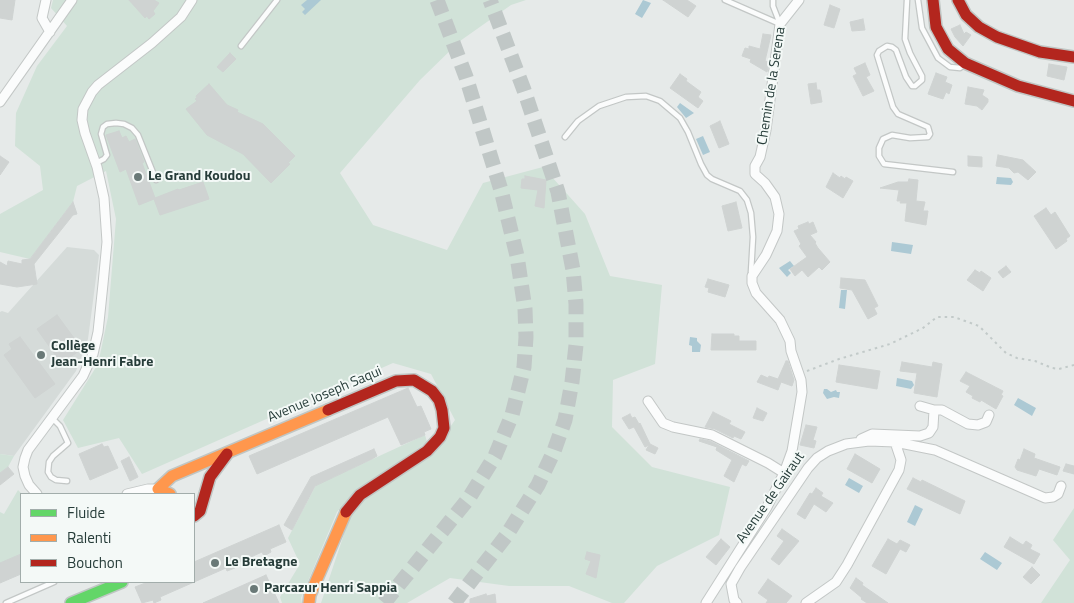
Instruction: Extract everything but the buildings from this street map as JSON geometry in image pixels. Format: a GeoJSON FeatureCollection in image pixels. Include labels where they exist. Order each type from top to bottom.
{"type":"FeatureCollection","features":[{"type":"Feature","properties":{"kind":"street"},"geometry":{"type":"LineString","coordinates":[[46,0],[42,18],[50,32]]}},
{"type":"Feature","properties":{"kind":"street"},"geometry":{"type":"LineString","coordinates":[[0,102],[72,0]]}},
{"type":"Feature","properties":{"kind":"street"},"geometry":{"type":"LineString","coordinates":[[36,493],[29,485],[23,467],[28,450],[83,376],[93,354],[98,332],[107,242],[104,198],[96,163],[82,120],[86,101],[98,85],[152,43],[180,17],[192,0]]}},
{"type":"Feature","properties":{"kind":"street","name":"Chemin de la Serena"},"geometry":{"type":"LineString","coordinates":[[752,276],[766,255],[777,231],[779,214],[775,197],[756,174],[755,166],[760,158],[766,130],[780,24],[799,0]]}},
{"type":"Feature","properties":{"kind":"street"},"geometry":{"type":"LineString","coordinates":[[933,0],[936,27],[948,49],[965,62],[1018,86],[1074,101]]}},
{"type":"Feature","properties":{"kind":"street"},"geometry":{"type":"LineString","coordinates":[[958,0],[966,15],[979,28],[996,38],[1040,52],[1074,57]]}},
{"type":"Feature","properties":{"kind":"street"},"geometry":{"type":"LineString","coordinates":[[706,603],[767,507],[784,473],[792,451],[802,392],[799,374],[785,330],[780,320],[756,292],[752,283],[752,276]]}},
{"type":"Feature","properties":{"kind":"street","name":"Avenue Joseph Saqui"},"geometry":{"type":"LineString","coordinates":[[158,489],[172,476],[396,381],[414,380],[432,391],[439,400],[442,410],[444,428],[440,436],[427,451],[360,495],[349,507],[337,529],[310,595],[309,603]]}},
{"type":"Feature","properties":{"kind":"street"},"geometry":{"type":"LineString","coordinates":[[648,401],[663,423],[712,435],[784,473]]}},
{"type":"Feature","properties":{"kind":"street"},"geometry":{"type":"LineString","coordinates":[[920,406],[942,410],[968,424],[978,425],[986,422],[989,415]]}},
{"type":"Feature","properties":{"kind":"street"},"geometry":{"type":"LineString","coordinates":[[857,442],[865,436],[872,434],[920,436],[929,433],[933,427],[934,410]]}},
{"type":"Feature","properties":{"kind":"street","name":"Avenue de Gairaut"},"geometry":{"type":"LineString","coordinates":[[737,603],[734,600],[732,584],[740,568],[808,468],[828,451],[846,444],[870,441],[895,442],[935,450],[1045,498],[1058,494],[1061,486]]}},
{"type":"Feature","properties":{"kind":"street"},"geometry":{"type":"LineString","coordinates":[[806,603],[836,582],[847,565],[899,470],[901,460],[895,442]]}},
{"type":"Feature","properties":{"kind":"street"},"geometry":{"type":"LineString","coordinates":[[195,515],[200,511],[210,477],[230,450]]}},
{"type":"Feature","properties":{"kind":"street"},"geometry":{"type":"LineString","coordinates":[[131,493],[148,489],[158,489],[168,493]]}},
{"type":"Feature","properties":{"kind":"street"},"geometry":{"type":"LineString","coordinates":[[71,603],[120,583]]}},
{"type":"Feature","properties":{"kind":"lane"},"geometry":{"type":"LineString","coordinates":[[241,46],[277,0]]}},
{"type":"Feature","properties":{"kind":"lane"},"geometry":{"type":"LineString","coordinates":[[724,0],[780,24]]}},
{"type":"Feature","properties":{"kind":"lane"},"geometry":{"type":"LineString","coordinates":[[773,0],[773,6],[780,24]]}},
{"type":"Feature","properties":{"kind":"lane"},"geometry":{"type":"LineString","coordinates":[[907,0],[905,39],[922,76],[922,80],[915,86],[912,86],[906,77],[896,50],[892,47],[887,46],[879,51],[877,55],[893,107],[898,114],[928,127],[930,134],[928,137],[910,138],[892,135],[883,139],[878,156],[884,164],[953,172]]}},
{"type":"Feature","properties":{"kind":"lane"},"geometry":{"type":"LineString","coordinates":[[918,0],[922,28],[938,58],[950,67],[960,68],[965,62]]}},
{"type":"Feature","properties":{"kind":"lane"},"geometry":{"type":"LineString","coordinates":[[565,137],[578,121],[599,106],[626,97],[646,96],[660,101],[680,118],[707,174],[712,179],[740,190],[747,200],[751,213],[753,237],[752,276]]}},
{"type":"Feature","properties":{"kind":"lane"},"geometry":{"type":"LineString","coordinates":[[96,163],[104,160],[107,155],[101,134],[103,127],[107,124],[124,124],[132,128],[138,135],[156,180]]}},
{"type":"Feature","properties":{"kind":"lane"},"geometry":{"type":"LineString","coordinates":[[52,418],[60,426],[68,443],[53,456],[49,462],[48,472],[56,480],[67,481]]}},
{"type":"Feature","properties":{"kind":"lane"},"geometry":{"type":"LineString","coordinates":[[6,603],[52,583]]}},
{"type":"Feature","properties":{"kind":"path"},"geometry":{"type":"LineString","coordinates":[[799,374],[839,359],[890,344],[923,328],[937,317],[954,317],[979,326],[1006,353],[1017,358],[1035,361],[1060,369],[1074,365]]}},
{"type":"Feature","properties":{"kind":"shaded area","name":"Collège Jean-Henri Fabre"},"geometry":{"type":"Polygon","coordinates":[[[67,247],[94,250],[99,255],[88,339],[76,371],[14,456],[0,454],[0,312],[8,313],[67,247]]]}},
{"type":"Feature","properties":{"kind":"green space"},"geometry":{"type":"Polygon","coordinates":[[[53,0],[526,0],[511,5],[460,41],[420,80],[340,173],[373,225],[447,250],[483,183],[543,167],[585,214],[610,276],[662,285],[655,364],[613,380],[612,427],[652,467],[730,487],[719,535],[657,566],[624,603],[612,603],[569,586],[509,586],[450,578],[407,603],[321,603],[353,507],[435,449],[455,420],[431,374],[393,363],[142,474],[119,438],[78,448],[63,420],[98,364],[108,317],[116,219],[106,171],[77,186],[73,202],[30,259],[0,252],[0,214],[43,190],[40,166],[15,146],[16,113],[37,66],[67,26],[51,8],[53,0]]]}},
{"type":"Feature","properties":{"kind":"green space"},"geometry":{"type":"Polygon","coordinates":[[[425,435],[427,442],[349,498],[337,512],[301,598],[302,603],[282,603],[280,597],[300,564],[288,538],[316,485],[425,435]]]}},
{"type":"Feature","properties":{"kind":"green space"},"geometry":{"type":"Polygon","coordinates":[[[0,454],[14,456],[8,467],[0,473],[0,454]]]}},
{"type":"Feature","properties":{"kind":"green space"},"geometry":{"type":"Polygon","coordinates":[[[18,490],[21,493],[20,554],[0,564],[0,512],[4,514],[18,490]]]}},
{"type":"Feature","properties":{"kind":"green space"},"geometry":{"type":"Polygon","coordinates":[[[1074,508],[1074,603],[1041,603],[1070,560],[1053,540],[1074,508]]]}},
{"type":"Feature","properties":{"kind":"water"},"geometry":{"type":"Polygon","coordinates":[[[307,0],[321,0],[305,15],[302,12],[305,9],[301,5],[307,0]]]}},
{"type":"Feature","properties":{"kind":"water"},"geometry":{"type":"Polygon","coordinates":[[[643,0],[651,3],[642,18],[635,14],[643,0]]]}},
{"type":"Feature","properties":{"kind":"water"},"geometry":{"type":"Polygon","coordinates":[[[680,103],[694,113],[686,118],[677,107],[680,103]]]}},
{"type":"Feature","properties":{"kind":"water"},"geometry":{"type":"Polygon","coordinates":[[[703,136],[710,152],[703,155],[696,139],[703,136]]]}},
{"type":"Feature","properties":{"kind":"water"},"geometry":{"type":"Polygon","coordinates":[[[997,177],[1011,178],[1013,182],[1011,185],[996,184],[997,177]]]}},
{"type":"Feature","properties":{"kind":"water"},"geometry":{"type":"Polygon","coordinates":[[[892,242],[913,245],[911,254],[891,251],[892,242]]]}},
{"type":"Feature","properties":{"kind":"water"},"geometry":{"type":"Polygon","coordinates":[[[790,261],[794,266],[788,270],[791,273],[787,277],[779,268],[790,261]]]}},
{"type":"Feature","properties":{"kind":"water"},"geometry":{"type":"Polygon","coordinates":[[[841,290],[847,290],[845,309],[839,308],[841,290]]]}},
{"type":"Feature","properties":{"kind":"water"},"geometry":{"type":"Polygon","coordinates":[[[690,337],[697,338],[701,345],[700,352],[692,352],[692,346],[689,345],[690,337]]]}},
{"type":"Feature","properties":{"kind":"water"},"geometry":{"type":"Polygon","coordinates":[[[897,378],[912,381],[914,385],[911,389],[896,386],[897,378]]]}},
{"type":"Feature","properties":{"kind":"water"},"geometry":{"type":"Polygon","coordinates":[[[824,389],[831,392],[836,390],[840,392],[839,398],[827,399],[823,393],[824,389]]]}},
{"type":"Feature","properties":{"kind":"water"},"geometry":{"type":"Polygon","coordinates":[[[1018,398],[1036,408],[1032,416],[1014,405],[1018,398]]]}},
{"type":"Feature","properties":{"kind":"water"},"geometry":{"type":"Polygon","coordinates":[[[849,478],[863,486],[859,493],[845,485],[849,478]]]}},
{"type":"Feature","properties":{"kind":"water"},"geometry":{"type":"Polygon","coordinates":[[[915,505],[923,509],[915,526],[907,522],[915,505]]]}},
{"type":"Feature","properties":{"kind":"water"},"geometry":{"type":"Polygon","coordinates":[[[985,552],[1002,563],[997,570],[980,559],[985,552]]]}},
{"type":"Feature","properties":{"kind":"tunnel"},"geometry":{"type":"LineString","coordinates":[[384,603],[469,498],[495,456],[512,415],[524,367],[525,309],[517,256],[501,190],[466,77],[437,0]]}},
{"type":"Feature","properties":{"kind":"tunnel"},"geometry":{"type":"LineString","coordinates":[[454,603],[506,536],[538,485],[554,451],[565,420],[576,345],[576,304],[573,270],[558,192],[524,90],[490,0]]}},
{"type":"Feature","properties":{"kind":"traffic: fast"},"geometry":{"type":"LineString","coordinates":[[71,603],[120,583]]}},
{"type":"Feature","properties":{"kind":"traffic: slow"},"geometry":{"type":"LineString","coordinates":[[168,493],[158,489],[172,476],[328,410]]}},
{"type":"Feature","properties":{"kind":"traffic: slow"},"geometry":{"type":"LineString","coordinates":[[309,603],[310,595],[346,512]]}},
{"type":"Feature","properties":{"kind":"traffic: jam"},"geometry":{"type":"LineString","coordinates":[[933,0],[936,27],[948,49],[965,63],[1018,86],[1074,101]]}},
{"type":"Feature","properties":{"kind":"traffic: jam"},"geometry":{"type":"LineString","coordinates":[[958,0],[966,15],[979,27],[997,37],[1040,52],[1074,57]]}},
{"type":"Feature","properties":{"kind":"traffic: jam"},"geometry":{"type":"LineString","coordinates":[[328,410],[396,381],[414,380],[432,391],[439,400],[442,410],[444,428],[440,437],[427,451],[360,495],[346,512]]}},
{"type":"Feature","properties":{"kind":"traffic: jam"},"geometry":{"type":"LineString","coordinates":[[195,515],[200,511],[210,477],[227,454]]}},
{"type":"Feature","properties":{"kind":"place","name":"Le Grand Koudou"},"geometry":{"type":"Point","coordinates":[138,177]}},
{"type":"Feature","properties":{"kind":"place","name":"Collège Jean-Henri Fabre"},"geometry":{"type":"Point","coordinates":[41,355]}},
{"type":"Feature","properties":{"kind":"place","name":"Le Bretagne"},"geometry":{"type":"Point","coordinates":[215,563]}},
{"type":"Feature","properties":{"kind":"place","name":"Parcazur Henri Sappia"},"geometry":{"type":"Point","coordinates":[254,589]}}]}
